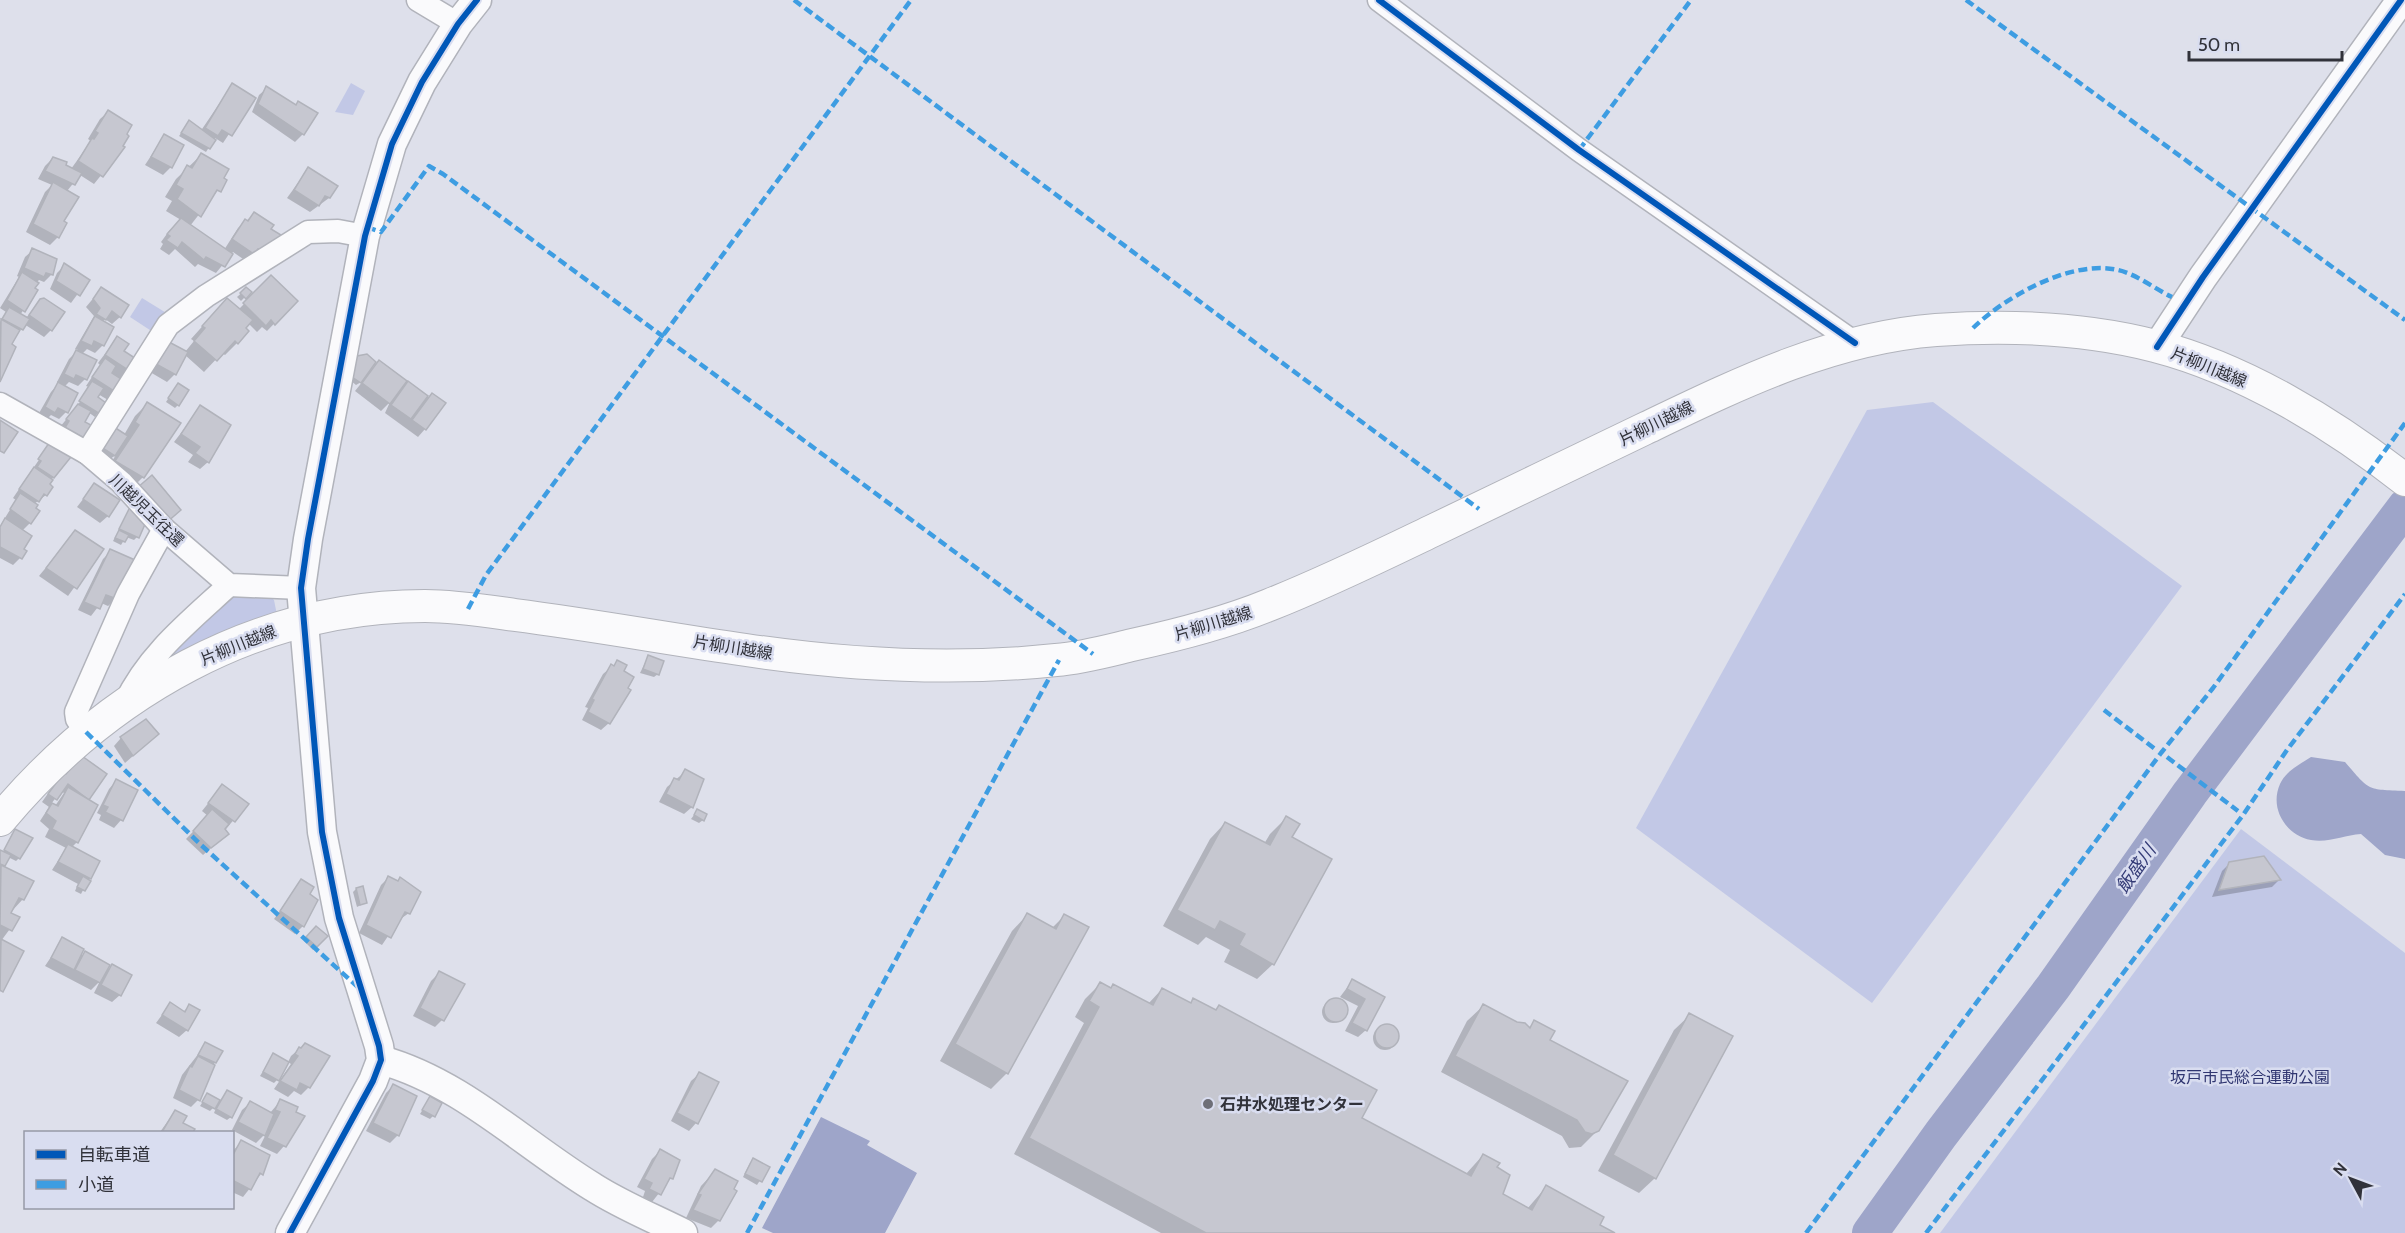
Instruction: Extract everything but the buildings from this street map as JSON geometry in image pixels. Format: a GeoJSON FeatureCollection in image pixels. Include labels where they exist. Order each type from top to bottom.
{"type":"FeatureCollection","features":[{"type":"Feature","properties":{"kind":"main road","name":"片柳川越線"},"geometry":{"type":"LineString","coordinates":[[0,820],[52,762],[86,732],[125,703],[182,668],[249,639],[304,619],[376,608],[428,606],[468,609],[618,628],[754,651],[899,665],[1026,662],[1093,654],[1179,634],[1264,608],[1400,547],[1716,394],[1796,359],[1855,343],[1929,331],[1973,328],[2043,330],[2157,346],[2228,372],[2321,420],[2395,472]]}},
{"type":"Feature","properties":{"kind":"street"},"geometry":{"type":"LineString","coordinates":[[418,0],[458,24]]}},
{"type":"Feature","properties":{"kind":"street"},"geometry":{"type":"LineString","coordinates":[[290,1233],[373,1081],[381,1060],[379,1046],[339,918],[322,832],[301,588],[328,425],[365,236],[392,144],[422,82],[458,24],[477,0]]}},
{"type":"Feature","properties":{"kind":"street"},"geometry":{"type":"LineString","coordinates":[[1379,0],[1579,150],[1855,343]]}},
{"type":"Feature","properties":{"kind":"street"},"geometry":{"type":"LineString","coordinates":[[2157,346],[2203,277],[2401,0]]}},
{"type":"Feature","properties":{"kind":"street"},"geometry":{"type":"LineString","coordinates":[[87,453],[168,325],[206,296],[308,232],[338,231],[365,236]]}},
{"type":"Feature","properties":{"kind":"street","name":"川越児玉往還"},"geometry":{"type":"LineString","coordinates":[[0,404],[87,453],[121,482],[164,529],[229,585]]}},
{"type":"Feature","properties":{"kind":"street"},"geometry":{"type":"LineString","coordinates":[[86,732],[77,719],[76,712],[128,594],[164,529]]}},
{"type":"Feature","properties":{"kind":"street"},"geometry":{"type":"LineString","coordinates":[[125,703],[137,677],[160,650],[229,585],[301,588]]}},
{"type":"Feature","properties":{"kind":"street"},"geometry":{"type":"LineString","coordinates":[[381,1060],[404,1067],[455,1093],[594,1188],[683,1233]]}},
{"type":"Feature","properties":{"kind":"green space"},"geometry":{"type":"Polygon","coordinates":[[[351,83],[365,91],[353,115],[335,112],[351,83]]]}},
{"type":"Feature","properties":{"kind":"green space"},"geometry":{"type":"Polygon","coordinates":[[[142,298],[168,314],[156,334],[130,317],[142,298]]]}},
{"type":"Feature","properties":{"kind":"green space"},"geometry":{"type":"Polygon","coordinates":[[[1933,402],[2182,586],[1872,1003],[1636,828],[1867,410],[1933,402]]]}},
{"type":"Feature","properties":{"kind":"green space"},"geometry":{"type":"Polygon","coordinates":[[[233,591],[267,594],[274,600],[277,615],[162,667],[159,662],[233,591]]]}},
{"type":"Feature","properties":{"kind":"green space","name":"坂戸市民総合運動公園"},"geometry":{"type":"Polygon","coordinates":[[[2241,829],[2405,953],[2405,1233],[1940,1233],[2241,829]]]}},
{"type":"Feature","properties":{"kind":"shaded area"},"geometry":{"type":"Polygon","coordinates":[[[2311,757],[2345,762],[2370,787],[2405,791],[2405,859],[2385,855],[2361,834],[2311,840],[2294,833],[2287,827],[2278,811],[2277,793],[2280,784],[2298,765],[2311,757]]]}},
{"type":"Feature","properties":{"kind":"shaded area"},"geometry":{"type":"Polygon","coordinates":[[[821,1117],[870,1141],[867,1145],[917,1173],[885,1233],[773,1233],[762,1228],[821,1117]]]}},
{"type":"Feature","properties":{"kind":"waterway","name":"飯盛川"},"geometry":{"type":"LineString","coordinates":[[1870,1233],[1941,1134],[2053,987],[2190,793],[2405,507]]}},
{"type":"Feature","properties":{"kind":"marked path"},"geometry":{"type":"LineString","coordinates":[[794,0],[1479,509]]}},
{"type":"Feature","properties":{"kind":"marked path"},"geometry":{"type":"LineString","coordinates":[[468,609],[486,575],[911,0]]}},
{"type":"Feature","properties":{"kind":"marked path"},"geometry":{"type":"LineString","coordinates":[[1579,150],[1691,0]]}},
{"type":"Feature","properties":{"kind":"marked path"},"geometry":{"type":"LineString","coordinates":[[1966,0],[2405,320]]}},
{"type":"Feature","properties":{"kind":"marked path"},"geometry":{"type":"LineString","coordinates":[[367,227],[381,232],[429,166],[443,174],[1093,654]]}},
{"type":"Feature","properties":{"kind":"marked path"},"geometry":{"type":"LineString","coordinates":[[1973,328],[1986,316],[2021,293],[2060,275],[2080,270],[2100,268],[2125,272],[2172,297]]}},
{"type":"Feature","properties":{"kind":"marked path"},"geometry":{"type":"LineString","coordinates":[[1806,1233],[2161,753],[2213,688],[2405,423]]}},
{"type":"Feature","properties":{"kind":"marked path"},"geometry":{"type":"LineString","coordinates":[[1926,1233],[2243,815],[2287,750],[2405,594]]}},
{"type":"Feature","properties":{"kind":"marked path"},"geometry":{"type":"LineString","coordinates":[[747,1233],[1059,660]]}},
{"type":"Feature","properties":{"kind":"marked path"},"geometry":{"type":"LineString","coordinates":[[2104,710],[2155,749]]}},
{"type":"Feature","properties":{"kind":"marked path"},"geometry":{"type":"LineString","coordinates":[[86,732],[200,844],[360,989]]}},
{"type":"Feature","properties":{"kind":"marked path"},"geometry":{"type":"LineString","coordinates":[[2167,757],[2238,811]]}},
{"type":"Feature","properties":{"kind":"cycle path"},"geometry":{"type":"LineString","coordinates":[[290,1233],[373,1081],[381,1060],[379,1046],[339,918],[322,832],[301,588],[308,539],[365,236],[392,144],[422,82],[458,24],[477,0]]}},
{"type":"Feature","properties":{"kind":"cycle path"},"geometry":{"type":"LineString","coordinates":[[1379,0],[1579,150],[1855,343]]}},
{"type":"Feature","properties":{"kind":"cycle path"},"geometry":{"type":"LineString","coordinates":[[2157,347],[2203,277],[2401,0]]}},
{"type":"Feature","properties":{"kind":"place","name":"石井水処理センター"},"geometry":{"type":"Point","coordinates":[1208,1104]}}]}
